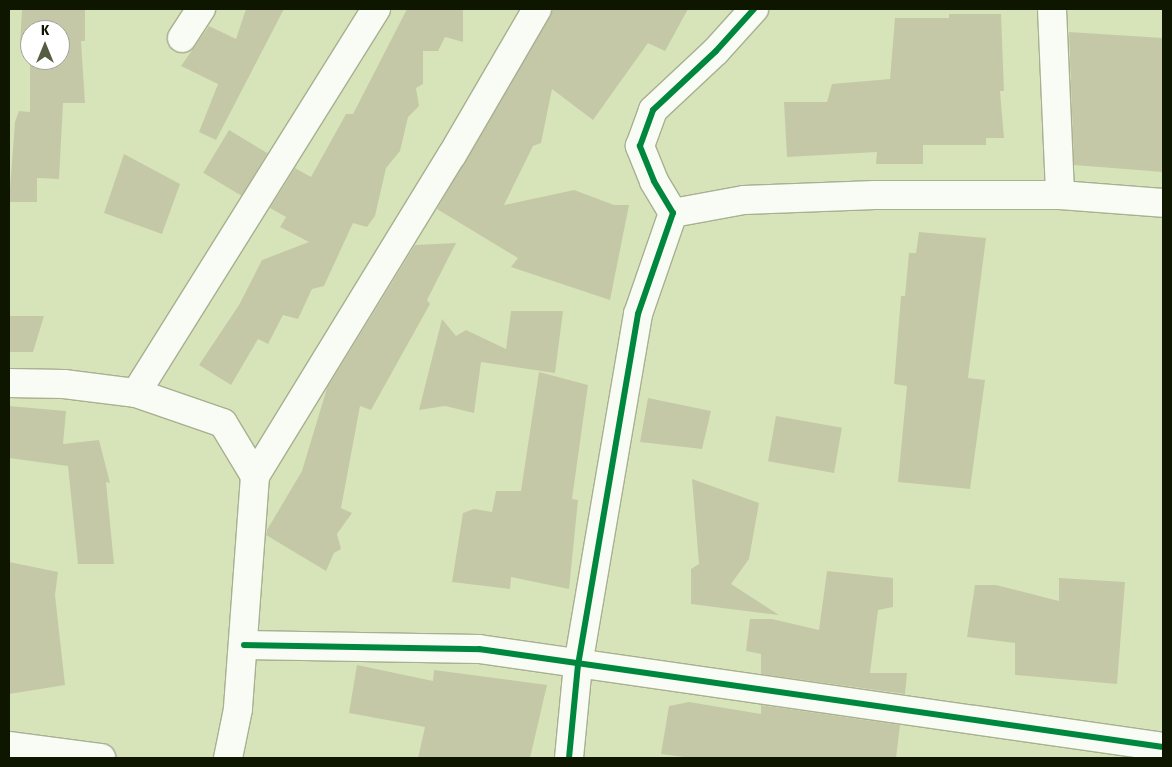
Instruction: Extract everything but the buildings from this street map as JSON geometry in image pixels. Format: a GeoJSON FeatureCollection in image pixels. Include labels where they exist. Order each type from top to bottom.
{"type":"FeatureCollection","features":[{"type":"Feature","properties":{"kind":"street"},"geometry":{"type":"LineString","coordinates":[[182,38],[201,9]]}},
{"type":"Feature","properties":{"kind":"street"},"geometry":{"type":"LineString","coordinates":[[136,393],[376,9]]}},
{"type":"Feature","properties":{"kind":"street"},"geometry":{"type":"LineString","coordinates":[[228,758],[238,709],[255,476],[452,156],[537,9]]}},
{"type":"Feature","properties":{"kind":"street"},"geometry":{"type":"LineString","coordinates":[[569,758],[578,665],[638,314],[673,213],[654,181],[640,146],[653,110],[716,51],[754,9]]}},
{"type":"Feature","properties":{"kind":"street"},"geometry":{"type":"LineString","coordinates":[[1052,9],[1060,195]]}},
{"type":"Feature","properties":{"kind":"street"},"geometry":{"type":"LineString","coordinates":[[673,213],[744,200],[875,195],[1060,195],[1163,203]]}},
{"type":"Feature","properties":{"kind":"street"},"geometry":{"type":"LineString","coordinates":[[9,383],[64,384],[136,393],[223,424],[255,476]]}},
{"type":"Feature","properties":{"kind":"street"},"geometry":{"type":"LineString","coordinates":[[244,645],[479,649],[578,665],[1163,747]]}},
{"type":"Feature","properties":{"kind":"street"},"geometry":{"type":"LineString","coordinates":[[9,746],[101,758]]}},
{"type":"Feature","properties":{"kind":"cycle path"},"geometry":{"type":"LineString","coordinates":[[569,758],[578,665],[638,314],[673,213],[654,181],[640,146],[653,110],[716,51],[754,9]]}},
{"type":"Feature","properties":{"kind":"cycle path"},"geometry":{"type":"LineString","coordinates":[[244,645],[479,649],[1163,747]]}}]}
